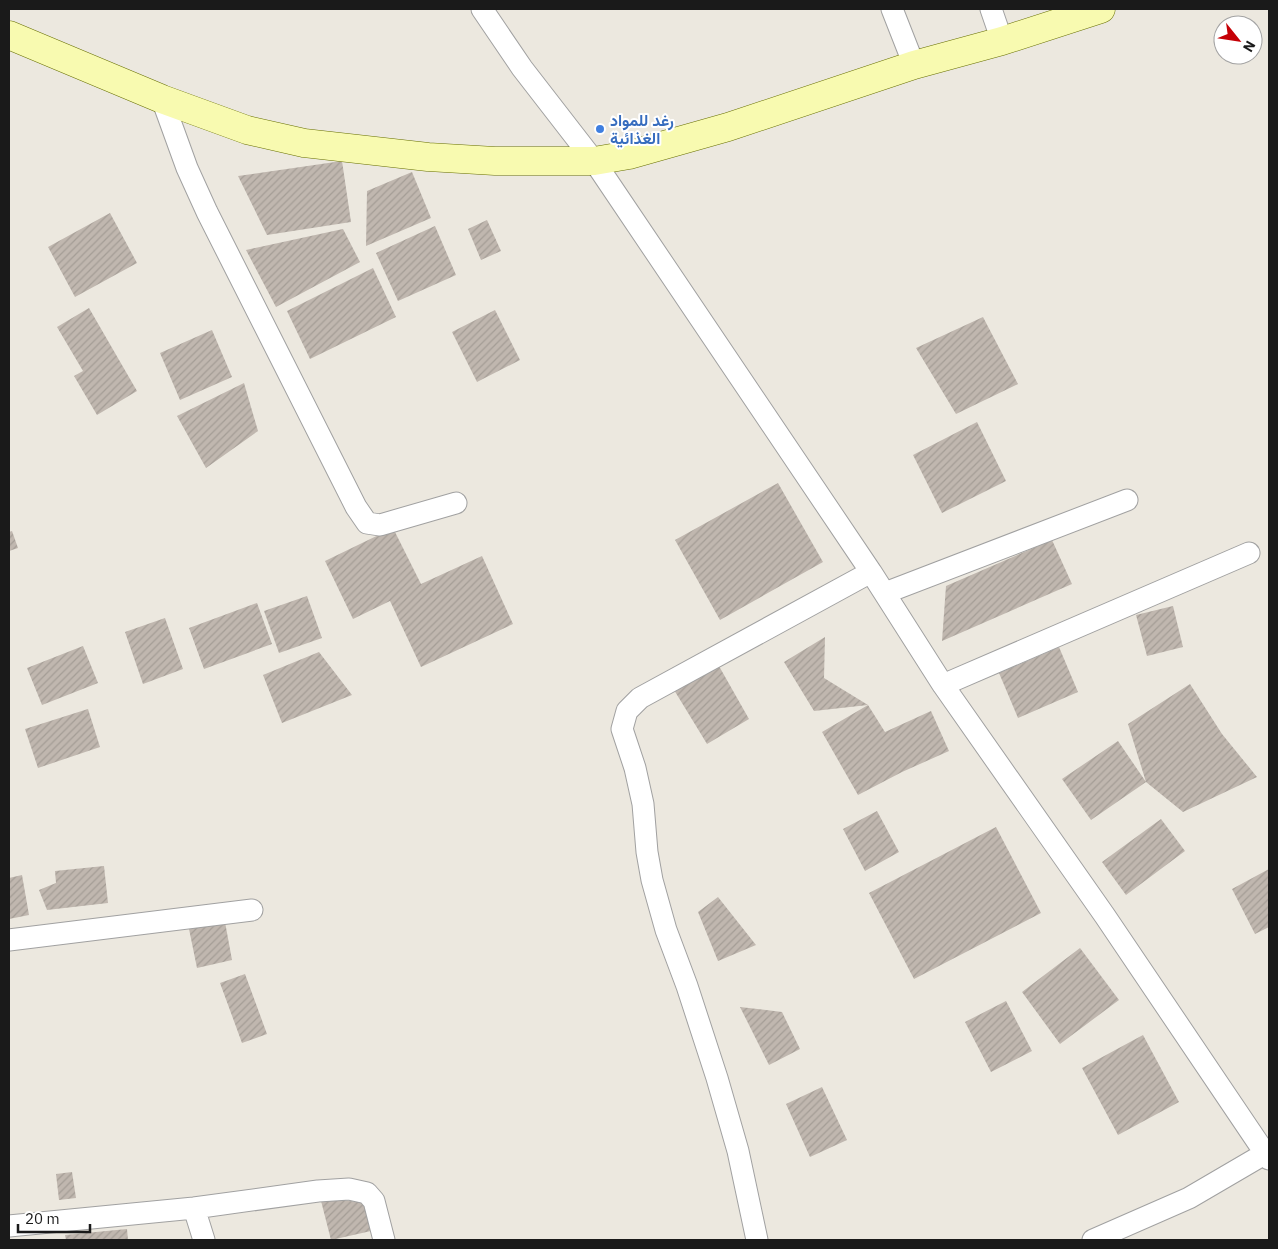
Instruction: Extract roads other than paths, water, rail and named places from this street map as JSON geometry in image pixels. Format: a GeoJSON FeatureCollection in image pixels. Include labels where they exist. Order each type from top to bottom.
{"type":"FeatureCollection","features":[{"type":"Feature","properties":{"kind":"street"},"geometry":{"type":"LineString","coordinates":[[482,9],[522,68],[594,161],[871,572],[943,685],[1105,916],[1268,1156],[1189,1198],[1093,1240]]}},
{"type":"Feature","properties":{"kind":"street"},"geometry":{"type":"LineString","coordinates":[[892,9],[914,64]]}},
{"type":"Feature","properties":{"kind":"street"},"geometry":{"type":"LineString","coordinates":[[991,9],[1002,41]]}},
{"type":"Feature","properties":{"kind":"street"},"geometry":{"type":"LineString","coordinates":[[9,35],[162,99],[247,130],[304,143],[428,157],[495,162],[594,161],[629,155],[728,127],[914,64],[1002,41],[1101,9]]}},
{"type":"Feature","properties":{"kind":"street"},"geometry":{"type":"LineString","coordinates":[[162,99],[187,168],[207,212],[356,507],[368,524],[380,525],[456,503]]}},
{"type":"Feature","properties":{"kind":"street"},"geometry":{"type":"LineString","coordinates":[[884,593],[1127,500]]}},
{"type":"Feature","properties":{"kind":"street"},"geometry":{"type":"LineString","coordinates":[[943,685],[1249,553]]}},
{"type":"Feature","properties":{"kind":"street"},"geometry":{"type":"LineString","coordinates":[[757,1240],[738,1151],[717,1078],[687,986],[666,930],[652,880],[647,852],[643,804],[635,768],[622,729],[627,711],[640,698],[871,572]]}},
{"type":"Feature","properties":{"kind":"street"},"geometry":{"type":"LineString","coordinates":[[9,940],[252,910]]}},
{"type":"Feature","properties":{"kind":"street"},"geometry":{"type":"LineString","coordinates":[[9,1226],[194,1208],[318,1191],[349,1189],[367,1193],[374,1201],[384,1240]]}},
{"type":"Feature","properties":{"kind":"street"},"geometry":{"type":"LineString","coordinates":[[194,1208],[204,1240]]}},
{"type":"Feature","properties":{"kind":"place","name":"رغد للمواد الغذائية"},"geometry":{"type":"Point","coordinates":[600,129]}}]}
